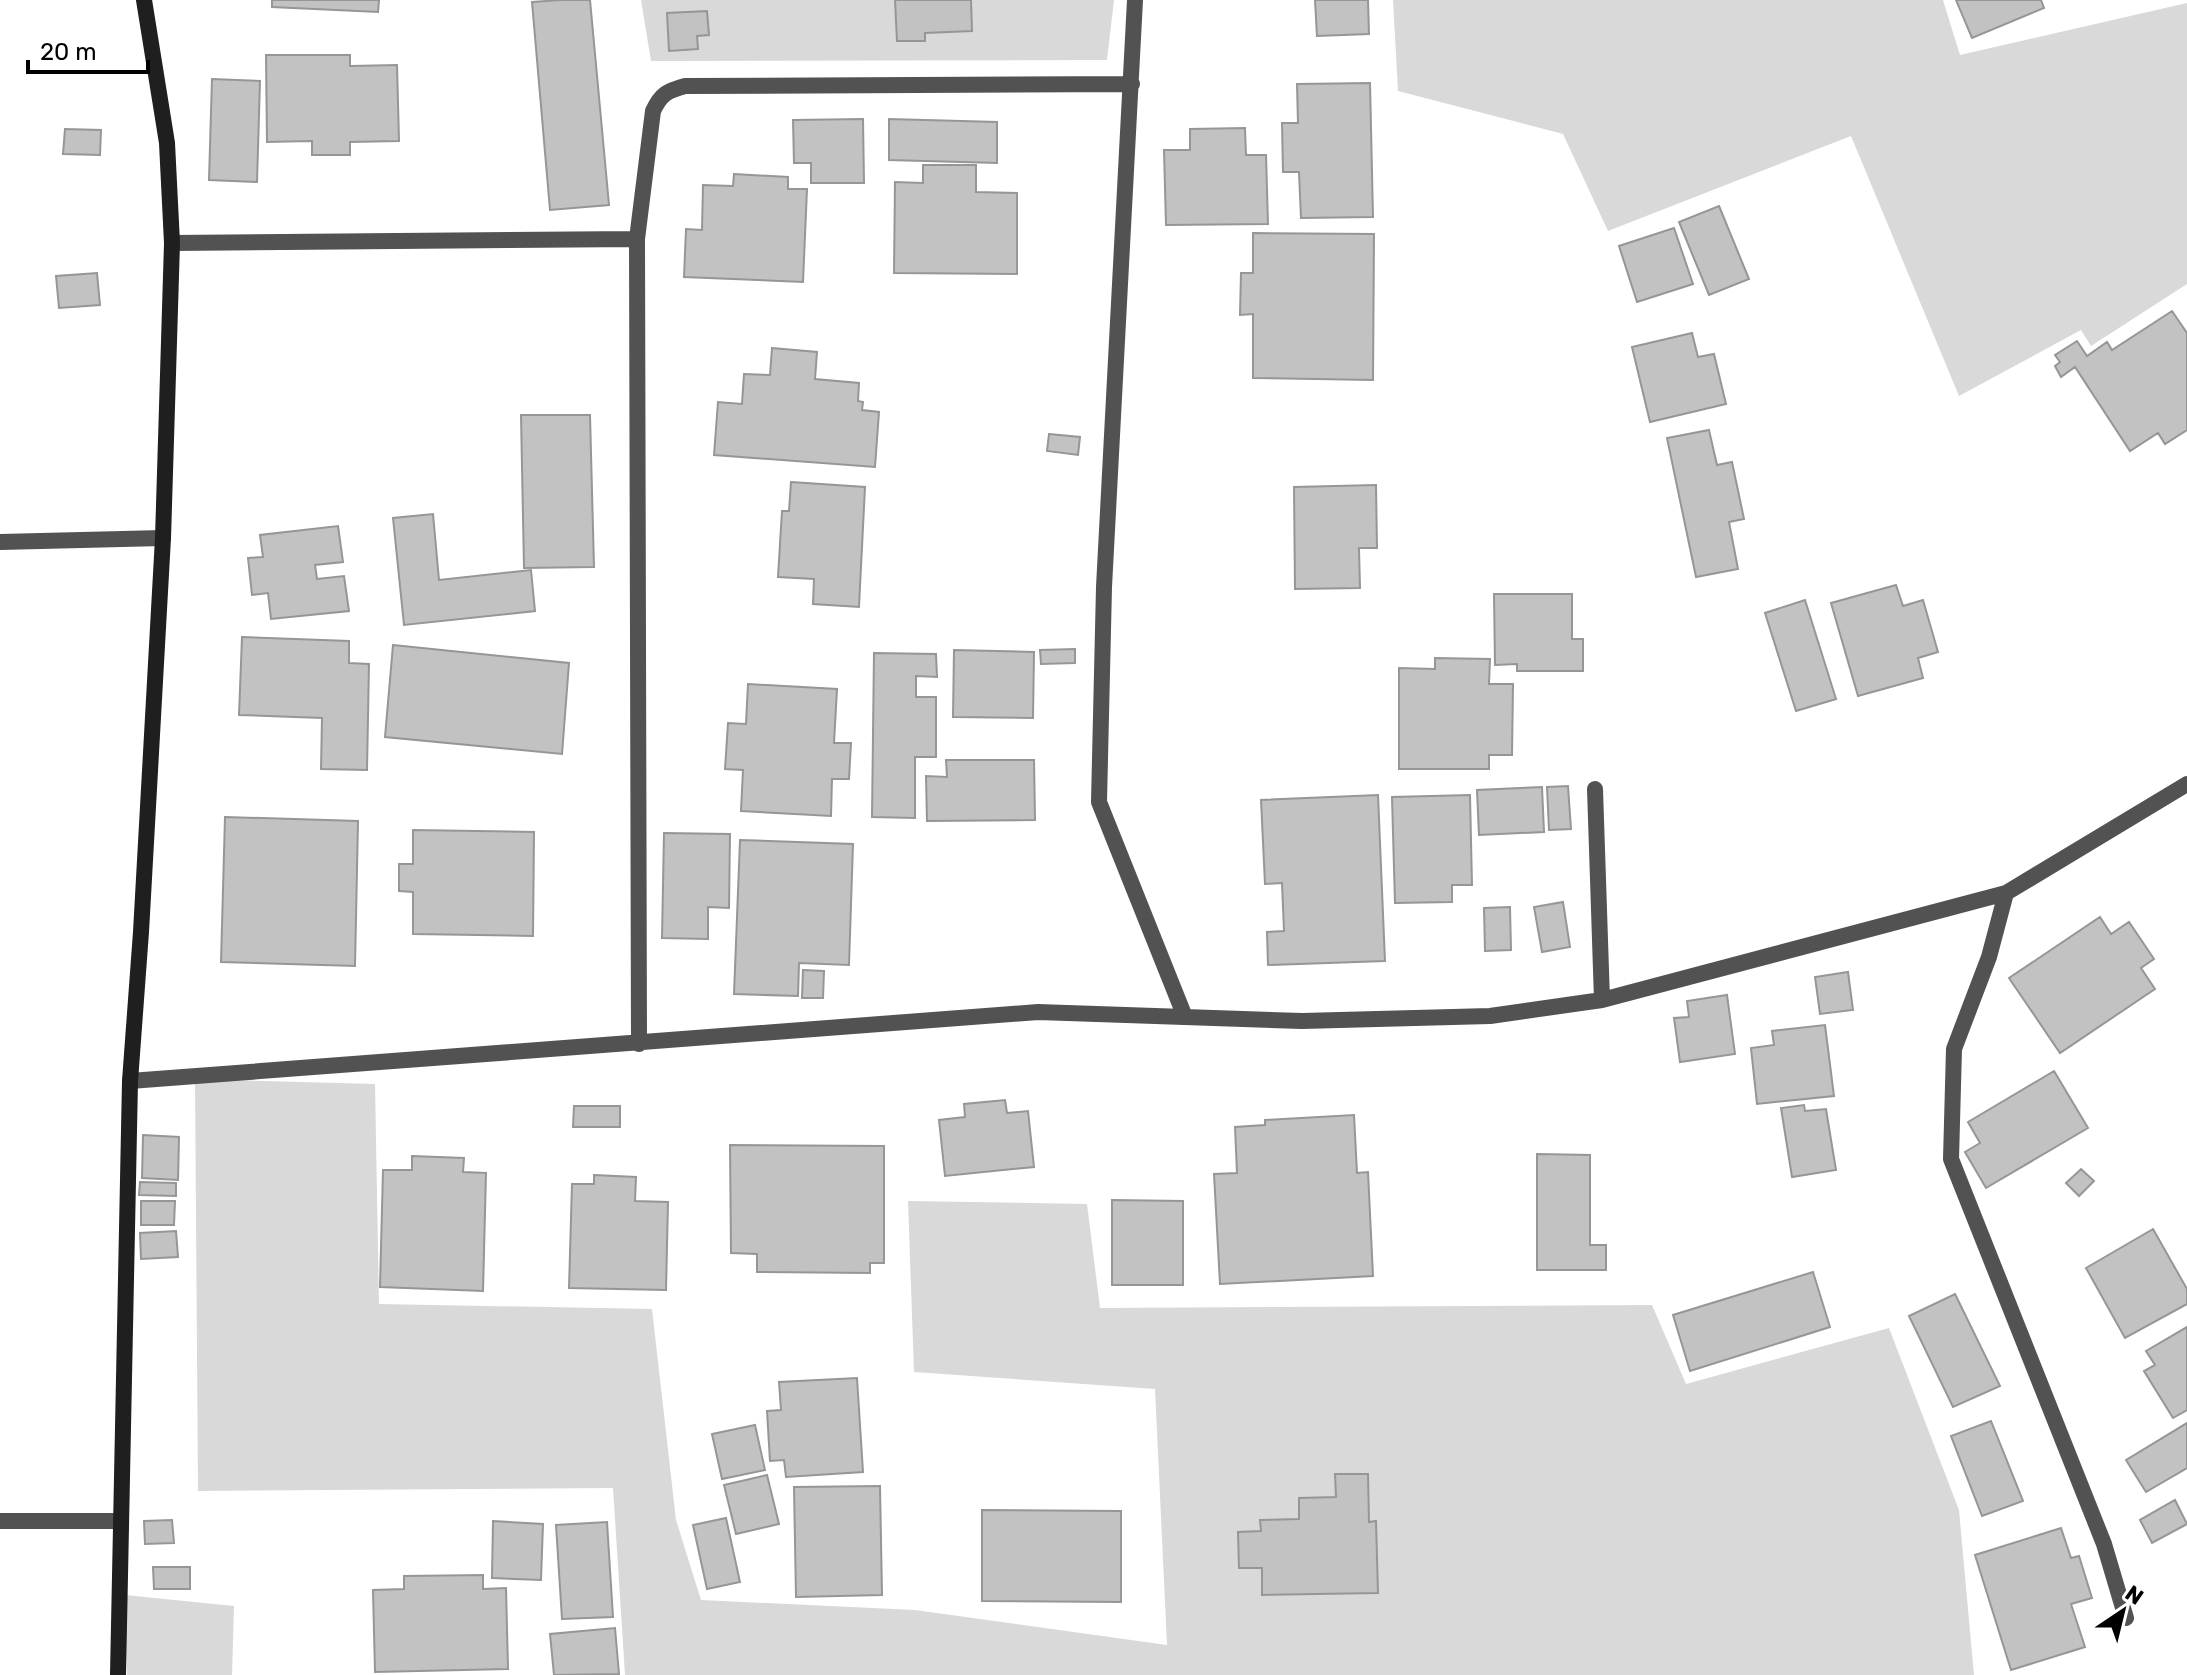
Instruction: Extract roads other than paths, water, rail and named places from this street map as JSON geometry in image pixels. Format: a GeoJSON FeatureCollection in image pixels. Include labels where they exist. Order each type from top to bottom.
{"type":"FeatureCollection","features":[{"type":"Feature","properties":{"kind":"street"},"geometry":{"type":"LineString","coordinates":[[118,1675],[130,1081],[163,538],[172,243],[167,143],[144,0]]}},
{"type":"Feature","properties":{"kind":"street"},"geometry":{"type":"LineString","coordinates":[[1135,0],[1104,587],[1099,802],[1185,1017]]}},
{"type":"Feature","properties":{"kind":"street"},"geometry":{"type":"LineString","coordinates":[[639,1044],[637,239],[653,111],[659,98],[667,91],[685,86],[1132,84]]}},
{"type":"Feature","properties":{"kind":"street"},"geometry":{"type":"LineString","coordinates":[[172,243],[637,239]]}},
{"type":"Feature","properties":{"kind":"street"},"geometry":{"type":"LineString","coordinates":[[0,542],[163,538]]}},
{"type":"Feature","properties":{"kind":"street"},"geometry":{"type":"LineString","coordinates":[[130,1081],[1038,1012],[1302,1021],[1490,1016],[1602,1000],[2006,893],[2187,784]]}},
{"type":"Feature","properties":{"kind":"street"},"geometry":{"type":"LineString","coordinates":[[1595,789],[1602,1000]]}},
{"type":"Feature","properties":{"kind":"street"},"geometry":{"type":"LineString","coordinates":[[2006,893],[1989,957],[1954,1049],[1951,1159],[2104,1544],[2126,1618]]}},
{"type":"Feature","properties":{"kind":"street"},"geometry":{"type":"LineString","coordinates":[[0,1521],[119,1521]]}}]}
